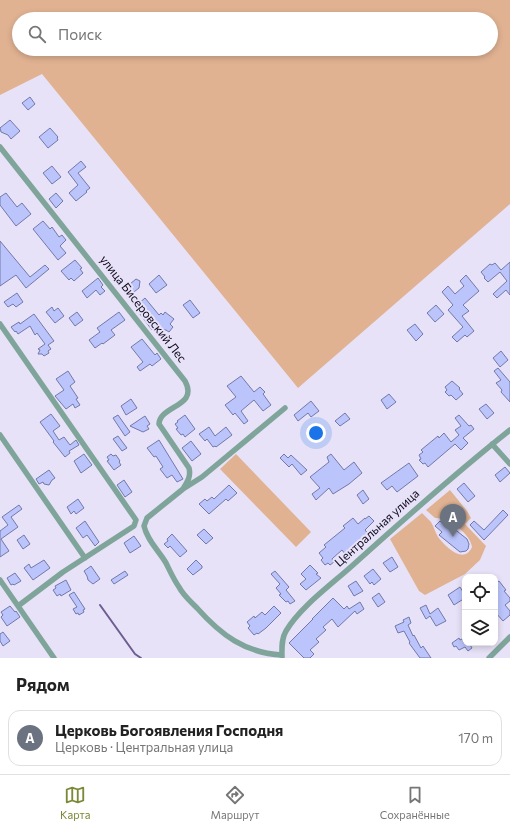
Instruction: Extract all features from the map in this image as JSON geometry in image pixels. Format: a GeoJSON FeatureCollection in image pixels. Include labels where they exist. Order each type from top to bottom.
{"type":"FeatureCollection","features":[{"type":"Feature","properties":{"kind":"street","name":"улица Бисеровский Лес"},"geometry":{"type":"LineString","coordinates":[[0,147],[188,385],[188,394],[184,400],[161,417],[159,424],[189,468],[189,480],[183,489]]}},
{"type":"Feature","properties":{"kind":"street"},"geometry":{"type":"LineString","coordinates":[[0,324],[136,520],[134,526],[63,572],[18,606]]}},
{"type":"Feature","properties":{"kind":"street"},"geometry":{"type":"LineString","coordinates":[[282,656],[263,653],[236,642],[227,637],[206,618],[180,589],[166,563],[150,540],[144,526],[147,518],[183,489],[202,477],[285,408]]}},
{"type":"Feature","properties":{"kind":"street","name":"Центральная улица"},"geometry":{"type":"LineString","coordinates":[[282,656],[282,641],[284,635],[290,624],[305,609],[388,532],[510,430]]}},
{"type":"Feature","properties":{"kind":"street"},"geometry":{"type":"LineString","coordinates":[[0,435],[85,558]]}},
{"type":"Feature","properties":{"kind":"street"},"geometry":{"type":"LineString","coordinates":[[492,444],[510,464]]}},
{"type":"Feature","properties":{"kind":"street"},"geometry":{"type":"LineString","coordinates":[[0,580],[54,658]]}},
{"type":"Feature","properties":{"kind":"street"},"geometry":{"type":"LineString","coordinates":[[489,658],[510,637]]}},
{"type":"Feature","properties":{"kind":"shaded area"},"geometry":{"type":"Polygon","coordinates":[[[0,0],[510,0],[510,204],[298,388],[42,74],[0,95],[0,0]]]}},
{"type":"Feature","properties":{"kind":"shaded area"},"geometry":{"type":"Polygon","coordinates":[[[236,454],[311,532],[296,547],[220,469],[236,454]]]}},
{"type":"Feature","properties":{"kind":"shaded area"},"geometry":{"type":"Polygon","coordinates":[[[450,490],[471,518],[465,524],[486,546],[480,560],[465,574],[462,574],[462,576],[425,595],[419,591],[390,539],[422,513],[431,522],[438,537],[450,549],[460,554],[464,554],[469,552],[472,547],[468,537],[458,527],[446,520],[435,518],[426,510],[450,490]]]}},
{"type":"Feature","properties":{"kind":"building"},"geometry":{"type":"Polygon","coordinates":[[[30,97],[35,104],[28,110],[22,103],[30,97]]]}},
{"type":"Feature","properties":{"kind":"building"},"geometry":{"type":"Polygon","coordinates":[[[10,120],[20,131],[11,139],[8,135],[1,132],[0,128],[10,120]]]}},
{"type":"Feature","properties":{"kind":"building"},"geometry":{"type":"Polygon","coordinates":[[[50,128],[58,137],[58,140],[48,148],[39,137],[50,128]]]}},
{"type":"Feature","properties":{"kind":"building"},"geometry":{"type":"Polygon","coordinates":[[[81,161],[86,167],[78,173],[90,188],[76,201],[69,193],[78,185],[68,172],[81,161]]]}},
{"type":"Feature","properties":{"kind":"building"},"geometry":{"type":"Polygon","coordinates":[[[52,166],[61,177],[52,184],[43,173],[52,166]]]}},
{"type":"Feature","properties":{"kind":"building"},"geometry":{"type":"Polygon","coordinates":[[[6,193],[17,207],[22,203],[31,214],[16,226],[0,205],[0,197],[6,193]]]}},
{"type":"Feature","properties":{"kind":"building"},"geometry":{"type":"Polygon","coordinates":[[[56,193],[63,201],[56,208],[49,199],[56,193]]]}},
{"type":"Feature","properties":{"kind":"building"},"geometry":{"type":"Polygon","coordinates":[[[43,221],[50,229],[52,227],[59,237],[62,235],[66,240],[60,246],[66,253],[58,260],[33,229],[43,221]]]}},
{"type":"Feature","properties":{"kind":"building"},"geometry":{"type":"Polygon","coordinates":[[[0,241],[30,277],[45,265],[49,269],[26,288],[16,275],[0,286],[0,241]]]}},
{"type":"Feature","properties":{"kind":"building"},"geometry":{"type":"Polygon","coordinates":[[[75,260],[82,268],[80,269],[83,273],[74,281],[71,278],[69,280],[61,271],[75,260]]]}},
{"type":"Feature","properties":{"kind":"building"},"geometry":{"type":"Polygon","coordinates":[[[510,262],[510,295],[506,290],[497,298],[493,294],[507,281],[500,272],[488,282],[481,272],[490,264],[492,265],[495,263],[501,270],[510,262]]]}},
{"type":"Feature","properties":{"kind":"building"},"geometry":{"type":"Polygon","coordinates":[[[159,275],[167,285],[156,293],[149,284],[159,275]]]}},
{"type":"Feature","properties":{"kind":"building"},"geometry":{"type":"Polygon","coordinates":[[[466,275],[479,291],[463,305],[469,311],[462,316],[474,331],[467,337],[465,335],[457,342],[452,337],[463,327],[448,310],[453,305],[442,292],[448,286],[455,294],[464,286],[460,281],[466,275]]]}},
{"type":"Feature","properties":{"kind":"building"},"geometry":{"type":"Polygon","coordinates":[[[98,278],[103,285],[101,287],[105,291],[100,295],[96,290],[87,298],[82,291],[98,278]]]}},
{"type":"Feature","properties":{"kind":"building"},"geometry":{"type":"Polygon","coordinates":[[[136,279],[140,281],[139,288],[130,295],[124,289],[136,279]]]}},
{"type":"Feature","properties":{"kind":"building"},"geometry":{"type":"Polygon","coordinates":[[[17,293],[23,302],[16,307],[13,304],[8,307],[4,302],[17,293]]]}},
{"type":"Feature","properties":{"kind":"building"},"geometry":{"type":"Polygon","coordinates":[[[145,298],[159,315],[161,313],[163,315],[165,312],[174,319],[170,324],[173,327],[169,332],[162,330],[157,325],[152,330],[140,314],[143,312],[137,305],[145,298]]]}},
{"type":"Feature","properties":{"kind":"building"},"geometry":{"type":"Polygon","coordinates":[[[190,300],[200,313],[193,318],[183,305],[190,300]]]}},
{"type":"Feature","properties":{"kind":"building"},"geometry":{"type":"Polygon","coordinates":[[[436,305],[444,314],[435,322],[427,313],[436,305]]]}},
{"type":"Feature","properties":{"kind":"building"},"geometry":{"type":"Polygon","coordinates":[[[52,307],[54,311],[58,308],[64,316],[55,323],[46,312],[52,307]]]}},
{"type":"Feature","properties":{"kind":"building"},"geometry":{"type":"Polygon","coordinates":[[[77,312],[83,320],[75,326],[69,318],[77,312]]]}},
{"type":"Feature","properties":{"kind":"building"},"geometry":{"type":"Polygon","coordinates":[[[119,312],[125,320],[111,330],[115,335],[95,348],[89,340],[100,332],[97,328],[119,312]]]}},
{"type":"Feature","properties":{"kind":"building"},"geometry":{"type":"Polygon","coordinates":[[[34,314],[54,341],[48,345],[51,349],[48,351],[49,353],[44,356],[42,354],[38,354],[40,350],[38,349],[45,344],[37,333],[35,335],[30,326],[18,334],[11,327],[19,322],[20,324],[34,314]]]}},
{"type":"Feature","properties":{"kind":"building"},"geometry":{"type":"Polygon","coordinates":[[[415,324],[423,334],[416,341],[407,330],[415,324]]]}},
{"type":"Feature","properties":{"kind":"building"},"geometry":{"type":"Polygon","coordinates":[[[142,339],[155,355],[157,353],[161,359],[152,366],[150,364],[140,371],[137,367],[143,362],[131,347],[142,339]]]}},
{"type":"Feature","properties":{"kind":"building"},"geometry":{"type":"Polygon","coordinates":[[[501,351],[508,360],[500,367],[493,358],[501,351]]]}},
{"type":"Feature","properties":{"kind":"building"},"geometry":{"type":"Polygon","coordinates":[[[498,368],[510,382],[510,402],[501,392],[502,390],[496,383],[501,380],[494,371],[498,368]]]}},
{"type":"Feature","properties":{"kind":"building"},"geometry":{"type":"Polygon","coordinates":[[[68,371],[75,382],[70,386],[78,398],[76,399],[80,405],[75,408],[73,404],[66,409],[55,396],[64,390],[56,379],[68,371]]]}},
{"type":"Feature","properties":{"kind":"building"},"geometry":{"type":"Polygon","coordinates":[[[241,376],[254,392],[260,387],[265,392],[263,394],[271,405],[263,411],[254,400],[241,411],[248,421],[244,424],[235,413],[233,415],[225,405],[236,397],[227,386],[241,376]]]}},
{"type":"Feature","properties":{"kind":"building"},"geometry":{"type":"Polygon","coordinates":[[[452,381],[460,388],[459,389],[463,394],[456,400],[445,392],[447,390],[445,387],[452,381]]]}},
{"type":"Feature","properties":{"kind":"building"},"geometry":{"type":"Polygon","coordinates":[[[389,394],[396,402],[387,409],[381,400],[389,394]]]}},
{"type":"Feature","properties":{"kind":"building"},"geometry":{"type":"Polygon","coordinates":[[[131,399],[137,408],[126,415],[121,406],[131,399]]]}},
{"type":"Feature","properties":{"kind":"building"},"geometry":{"type":"Polygon","coordinates":[[[311,401],[319,411],[311,417],[308,413],[298,421],[294,415],[311,401]]]}},
{"type":"Feature","properties":{"kind":"building"},"geometry":{"type":"Polygon","coordinates":[[[486,404],[494,413],[487,419],[479,409],[486,404]]]}},
{"type":"Feature","properties":{"kind":"building"},"geometry":{"type":"Polygon","coordinates":[[[345,413],[350,419],[340,426],[335,421],[345,413]]]}},
{"type":"Feature","properties":{"kind":"building"},"geometry":{"type":"Polygon","coordinates":[[[51,414],[60,426],[53,431],[59,440],[64,437],[70,445],[76,440],[79,445],[69,451],[70,453],[65,457],[40,422],[51,414]]]}},
{"type":"Feature","properties":{"kind":"building"},"geometry":{"type":"Polygon","coordinates":[[[118,415],[130,432],[125,436],[113,418],[118,415]]]}},
{"type":"Feature","properties":{"kind":"building"},"geometry":{"type":"Polygon","coordinates":[[[185,415],[195,429],[185,437],[176,429],[178,428],[175,424],[185,415]]]}},
{"type":"Feature","properties":{"kind":"building"},"geometry":{"type":"Polygon","coordinates":[[[459,415],[469,426],[471,425],[474,429],[463,438],[468,443],[461,450],[455,444],[428,467],[425,463],[423,464],[419,460],[421,459],[419,455],[423,452],[421,450],[438,436],[439,438],[444,433],[451,442],[459,435],[455,430],[461,426],[455,418],[459,415]]]}},
{"type":"Feature","properties":{"kind":"building"},"geometry":{"type":"Polygon","coordinates":[[[145,416],[150,424],[147,426],[149,429],[143,432],[130,426],[145,416]]]}},
{"type":"Feature","properties":{"kind":"building"},"geometry":{"type":"Polygon","coordinates":[[[209,427],[215,436],[226,427],[232,435],[216,447],[213,447],[207,439],[205,441],[199,434],[209,427]]]}},
{"type":"Feature","properties":{"kind":"building"},"geometry":{"type":"Polygon","coordinates":[[[118,436],[127,448],[122,451],[113,439],[118,436]]]}},
{"type":"Feature","properties":{"kind":"building"},"geometry":{"type":"Polygon","coordinates":[[[159,440],[183,479],[177,482],[172,475],[167,478],[160,469],[163,467],[156,456],[154,457],[147,448],[159,440]]]}},
{"type":"Feature","properties":{"kind":"building"},"geometry":{"type":"Polygon","coordinates":[[[191,441],[201,454],[192,461],[182,448],[191,441]]]}},
{"type":"Feature","properties":{"kind":"building"},"geometry":{"type":"Polygon","coordinates":[[[84,454],[92,465],[81,473],[74,461],[84,454]]]}},
{"type":"Feature","properties":{"kind":"building"},"geometry":{"type":"Polygon","coordinates":[[[111,454],[113,456],[116,455],[121,465],[114,470],[107,461],[109,460],[107,457],[111,454]]]}},
{"type":"Feature","properties":{"kind":"building"},"geometry":{"type":"Polygon","coordinates":[[[284,454],[288,458],[291,455],[307,470],[301,475],[292,464],[289,467],[280,458],[284,454]]]}},
{"type":"Feature","properties":{"kind":"building"},"geometry":{"type":"Polygon","coordinates":[[[331,454],[344,470],[354,462],[362,473],[349,484],[333,494],[329,488],[316,500],[312,494],[320,488],[310,477],[329,462],[327,457],[331,454]]]}},
{"type":"Feature","properties":{"kind":"building"},"geometry":{"type":"Polygon","coordinates":[[[409,463],[418,476],[397,492],[392,486],[387,490],[381,483],[409,463]]]}},
{"type":"Feature","properties":{"kind":"building"},"geometry":{"type":"Polygon","coordinates":[[[505,467],[510,473],[500,482],[495,475],[505,467]]]}},
{"type":"Feature","properties":{"kind":"building"},"geometry":{"type":"Polygon","coordinates":[[[49,470],[55,478],[49,485],[44,484],[43,482],[39,484],[36,479],[49,470]]]}},
{"type":"Feature","properties":{"kind":"building"},"geometry":{"type":"Polygon","coordinates":[[[124,480],[132,492],[125,497],[117,485],[124,480]]]}},
{"type":"Feature","properties":{"kind":"building"},"geometry":{"type":"Polygon","coordinates":[[[464,483],[475,496],[468,502],[457,489],[464,483]]]}},
{"type":"Feature","properties":{"kind":"building"},"geometry":{"type":"Polygon","coordinates":[[[229,485],[237,493],[228,501],[226,499],[209,514],[199,504],[205,499],[207,501],[212,497],[214,499],[229,485]]]}},
{"type":"Feature","properties":{"kind":"building"},"geometry":{"type":"Polygon","coordinates":[[[363,490],[369,499],[363,504],[357,495],[363,490]]]}},
{"type":"Feature","properties":{"kind":"building"},"geometry":{"type":"Polygon","coordinates":[[[78,499],[84,508],[76,514],[74,511],[71,514],[67,507],[78,499]]]}},
{"type":"Feature","properties":{"kind":"building"},"geometry":{"type":"Polygon","coordinates":[[[19,505],[22,509],[11,517],[18,527],[1,539],[9,551],[0,557],[0,531],[8,525],[2,517],[19,505]]]}},
{"type":"Feature","properties":{"kind":"building"},"geometry":{"type":"Polygon","coordinates":[[[503,510],[508,515],[484,540],[470,525],[474,521],[484,530],[503,510]]]}},
{"type":"Feature","properties":{"kind":"building"},"geometry":{"type":"Polygon","coordinates":[[[369,516],[374,521],[365,530],[371,537],[354,551],[352,549],[345,554],[342,550],[332,559],[334,562],[330,565],[328,563],[325,565],[321,560],[323,558],[319,553],[326,547],[324,545],[345,528],[343,526],[353,518],[358,524],[369,516]]]}},
{"type":"Feature","properties":{"kind":"building"},"geometry":{"type":"Polygon","coordinates":[[[85,521],[99,542],[95,546],[87,535],[83,538],[76,528],[85,521]]]}},
{"type":"Feature","properties":{"kind":"building"},"geometry":{"type":"Polygon","coordinates":[[[440,521],[446,526],[448,524],[467,539],[469,544],[466,551],[460,552],[439,535],[442,532],[435,526],[440,521]]]}},
{"type":"Feature","properties":{"kind":"building"},"geometry":{"type":"Polygon","coordinates":[[[204,529],[213,538],[206,544],[197,535],[204,529]]]}},
{"type":"Feature","properties":{"kind":"building"},"geometry":{"type":"Polygon","coordinates":[[[172,534],[187,551],[180,557],[170,546],[168,548],[164,544],[168,541],[167,539],[172,534]]]}},
{"type":"Feature","properties":{"kind":"building"},"geometry":{"type":"Polygon","coordinates":[[[24,535],[30,544],[23,549],[17,540],[24,535]]]}},
{"type":"Feature","properties":{"kind":"building"},"geometry":{"type":"Polygon","coordinates":[[[134,536],[141,546],[130,553],[124,543],[134,536]]]}},
{"type":"Feature","properties":{"kind":"building"},"geometry":{"type":"Polygon","coordinates":[[[392,557],[398,567],[390,572],[383,563],[392,557]]]}},
{"type":"Feature","properties":{"kind":"building"},"geometry":{"type":"Polygon","coordinates":[[[44,560],[50,568],[33,580],[24,568],[29,564],[31,568],[44,560]]]}},
{"type":"Feature","properties":{"kind":"building"},"geometry":{"type":"Polygon","coordinates":[[[196,560],[202,568],[193,575],[187,569],[196,560]]]}},
{"type":"Feature","properties":{"kind":"building"},"geometry":{"type":"Polygon","coordinates":[[[310,565],[318,573],[316,574],[321,578],[306,590],[300,584],[306,579],[301,574],[310,565]]]}},
{"type":"Feature","properties":{"kind":"building"},"geometry":{"type":"Polygon","coordinates":[[[91,566],[100,579],[93,584],[88,580],[84,571],[91,566]]]}},
{"type":"Feature","properties":{"kind":"building"},"geometry":{"type":"Polygon","coordinates":[[[373,569],[381,579],[374,585],[372,582],[370,584],[364,576],[373,569]]]}},
{"type":"Feature","properties":{"kind":"building"},"geometry":{"type":"Polygon","coordinates":[[[125,571],[128,575],[114,584],[111,580],[125,571]]]}},
{"type":"Feature","properties":{"kind":"building"},"geometry":{"type":"Polygon","coordinates":[[[275,571],[289,587],[286,590],[295,601],[290,604],[279,595],[281,594],[276,588],[280,584],[271,574],[275,571]]]}},
{"type":"Feature","properties":{"kind":"building"},"geometry":{"type":"Polygon","coordinates":[[[15,573],[21,581],[11,585],[7,578],[15,573]]]}},
{"type":"Feature","properties":{"kind":"building"},"geometry":{"type":"Polygon","coordinates":[[[66,580],[71,590],[61,596],[60,594],[57,596],[53,590],[56,588],[55,586],[66,580]]]}},
{"type":"Feature","properties":{"kind":"building"},"geometry":{"type":"Polygon","coordinates":[[[356,581],[363,591],[354,596],[348,586],[356,581]]]}},
{"type":"Feature","properties":{"kind":"building"},"geometry":{"type":"Polygon","coordinates":[[[499,581],[506,590],[504,591],[510,598],[510,601],[505,605],[510,611],[510,615],[503,621],[498,615],[499,581]]]}},
{"type":"Feature","properties":{"kind":"building"},"geometry":{"type":"Polygon","coordinates":[[[460,587],[462,590],[462,600],[454,605],[448,595],[460,587]]]}},
{"type":"Feature","properties":{"kind":"building"},"geometry":{"type":"Polygon","coordinates":[[[74,592],[85,609],[83,610],[84,612],[79,615],[78,613],[76,614],[73,609],[77,607],[69,595],[74,592]]]}},
{"type":"Feature","properties":{"kind":"building"},"geometry":{"type":"Polygon","coordinates":[[[379,593],[385,602],[378,607],[372,598],[379,593]]]}},
{"type":"Feature","properties":{"kind":"building"},"geometry":{"type":"Polygon","coordinates":[[[333,598],[344,609],[347,606],[349,609],[360,602],[364,609],[357,614],[355,611],[338,627],[332,619],[323,627],[326,630],[316,639],[319,642],[310,650],[314,654],[310,658],[304,658],[289,643],[333,598]]]}},
{"type":"Feature","properties":{"kind":"building"},"geometry":{"type":"Polygon","coordinates":[[[426,605],[430,614],[438,608],[446,621],[436,626],[430,616],[426,619],[420,608],[426,605]]]}},
{"type":"Feature","properties":{"kind":"building"},"geometry":{"type":"Polygon","coordinates":[[[10,606],[20,617],[7,626],[1,617],[3,615],[1,612],[10,606]]]}},
{"type":"Feature","properties":{"kind":"building"},"geometry":{"type":"Polygon","coordinates":[[[274,606],[281,613],[266,628],[254,635],[248,628],[250,626],[247,622],[262,612],[265,615],[274,606]]]}},
{"type":"Feature","properties":{"kind":"building"},"geometry":{"type":"Polygon","coordinates":[[[409,617],[411,623],[408,625],[413,636],[414,635],[421,648],[423,646],[431,658],[420,658],[409,643],[410,642],[404,631],[398,633],[395,626],[404,622],[403,620],[409,617]]]}},
{"type":"Feature","properties":{"kind":"building"},"geometry":{"type":"Polygon","coordinates":[[[3,632],[10,641],[3,646],[0,641],[0,634],[3,632]]]}},
{"type":"Feature","properties":{"kind":"building"},"geometry":{"type":"Polygon","coordinates":[[[459,638],[460,640],[462,639],[462,646],[471,646],[472,648],[468,651],[465,647],[459,650],[456,646],[454,647],[452,643],[459,638]]]}},
{"type":"Feature","properties":{"kind":"waterway"},"geometry":{"type":"LineString","coordinates":[[100,605],[135,654],[141,658]]}},
{"type":"Feature","properties":{"kind":"place","name":"Церковь Богоявления Господня"},"geometry":{"type":"Point","coordinates":[453,537]}}]}
